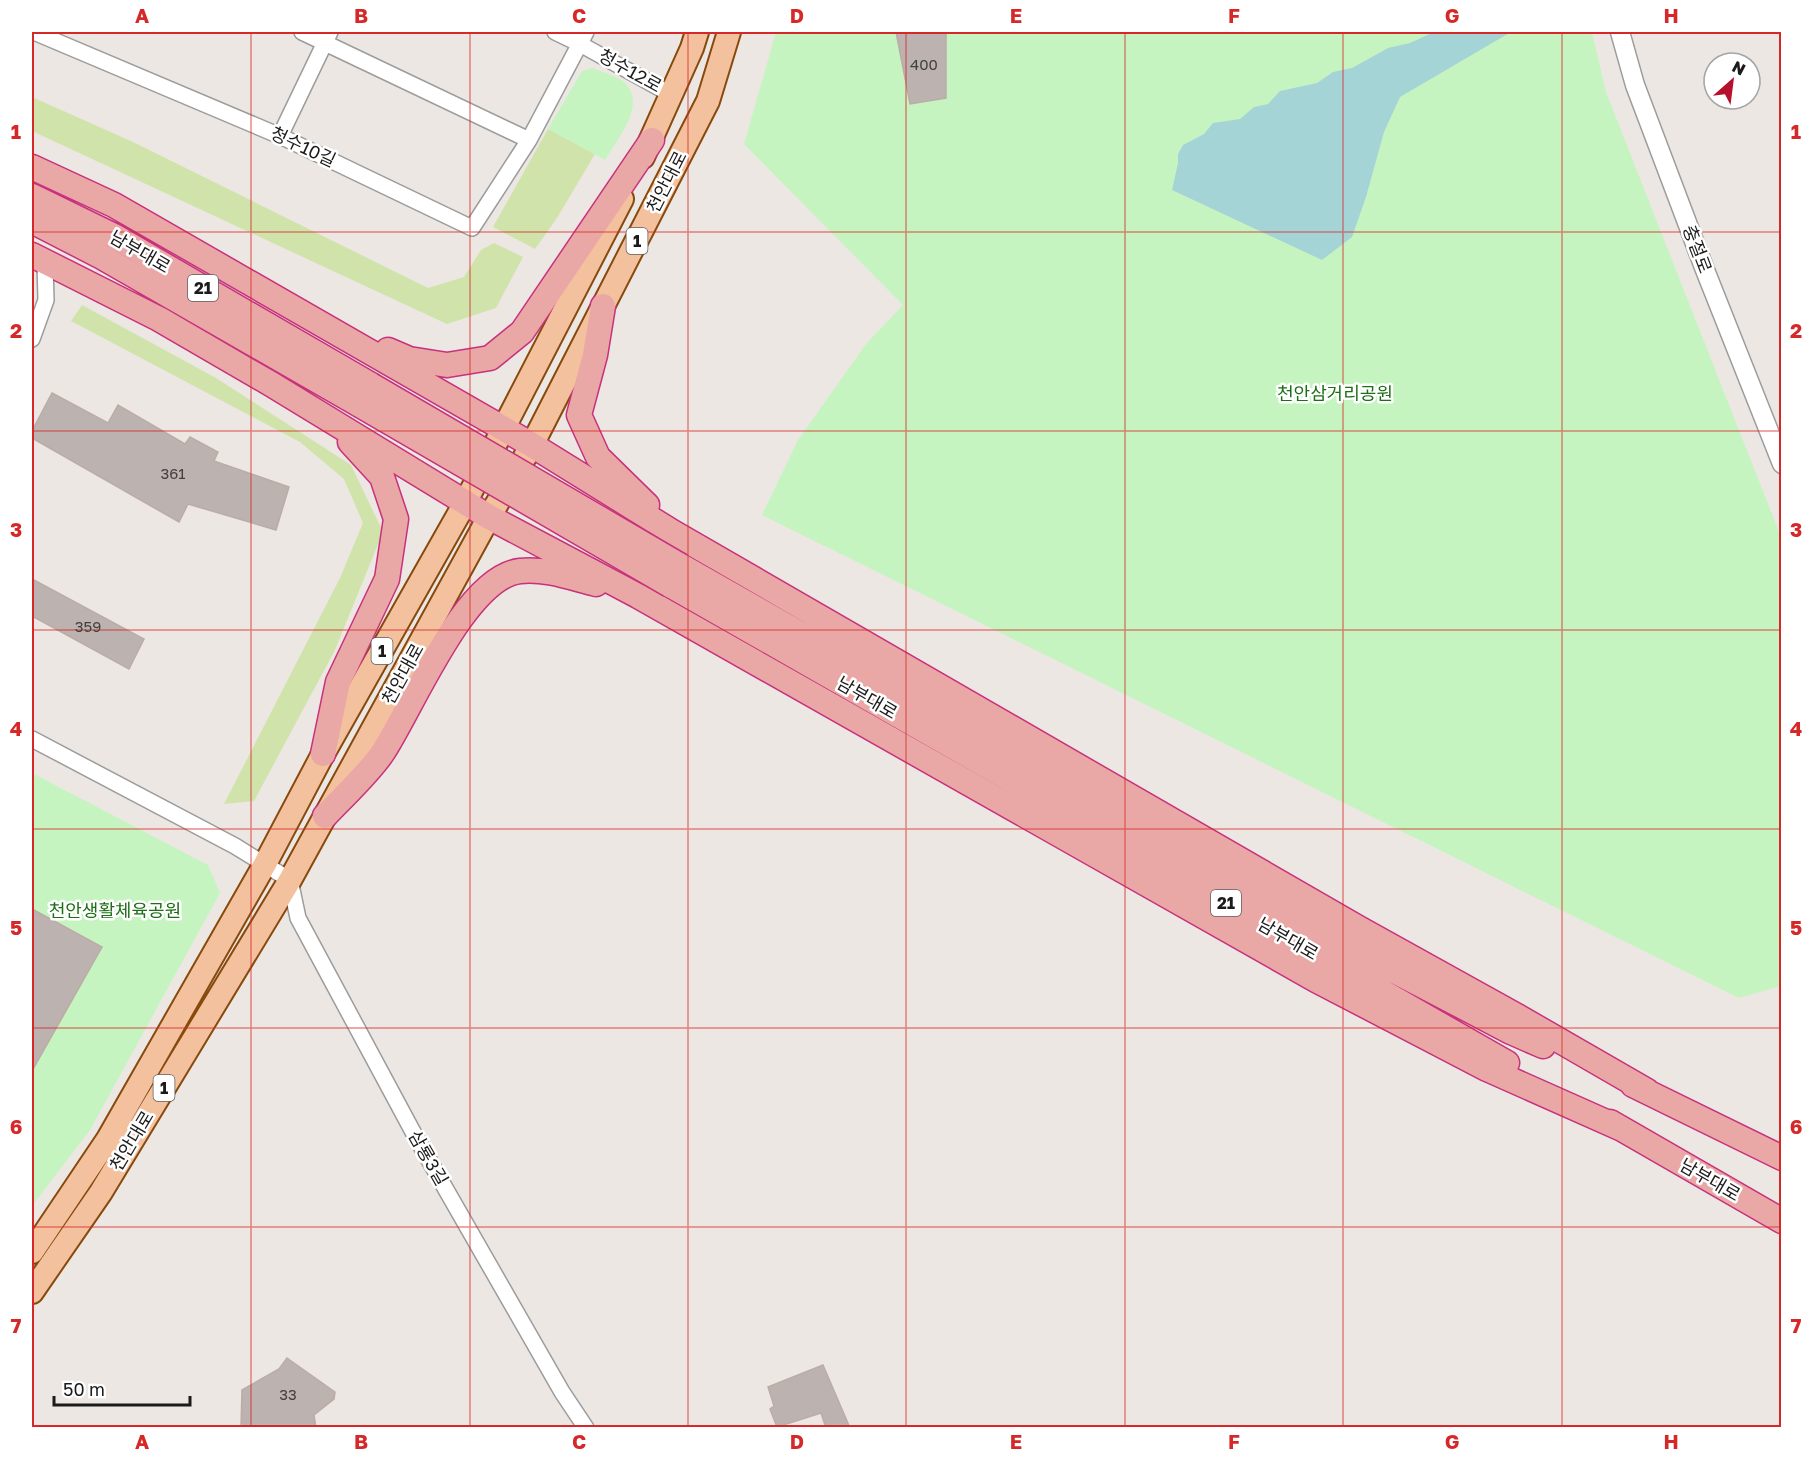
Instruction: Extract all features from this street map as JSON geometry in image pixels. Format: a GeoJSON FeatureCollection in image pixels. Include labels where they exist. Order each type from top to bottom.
{"type":"FeatureCollection","features":[{"type":"Feature","properties":{"kind":"highway"},"geometry":{"type":"LineString","coordinates":[[264,292],[409,359],[447,365],[490,358],[522,332],[652,140]]}},
{"type":"Feature","properties":{"kind":"highway"},"geometry":{"type":"LineString","coordinates":[[32,167],[114,205],[532,445],[674,533],[1360,929],[1647,1091]]}},
{"type":"Feature","properties":{"kind":"highway","name":"남부대로"},"geometry":{"type":"LineString","coordinates":[[32,196],[114,237],[366,395]]}},
{"type":"Feature","properties":{"kind":"highway","name":"남부대로"},"geometry":{"type":"LineString","coordinates":[[32,222],[366,395]]}},
{"type":"Feature","properties":{"kind":"highway"},"geometry":{"type":"LineString","coordinates":[[38,259],[159,319],[271,384],[489,517],[638,596],[1316,980],[1487,1070],[1622,1129]]}},
{"type":"Feature","properties":{"kind":"highway"},"geometry":{"type":"LineString","coordinates":[[603,306],[595,355],[579,415],[598,457],[674,533]]}},
{"type":"Feature","properties":{"kind":"highway"},"geometry":{"type":"LineString","coordinates":[[348,432],[382,434],[400,423],[411,403],[408,387],[398,368]]}},
{"type":"Feature","properties":{"kind":"highway"},"geometry":{"type":"LineString","coordinates":[[271,384],[355,446],[382,477],[396,519],[387,579],[338,682],[323,754]]}},
{"type":"Feature","properties":{"kind":"highway","name":"21"},"geometry":{"type":"LineString","coordinates":[[366,395],[676,575]]}},
{"type":"Feature","properties":{"kind":"highway"},"geometry":{"type":"LineString","coordinates":[[326,816],[382,754],[460,618],[492,582],[519,571],[554,573],[638,596]]}},
{"type":"Feature","properties":{"kind":"highway","name":"남부대로"},"geometry":{"type":"LineString","coordinates":[[676,575],[1387,967],[1511,1032],[1647,1091],[1782,1158]]}},
{"type":"Feature","properties":{"kind":"highway","name":"남부대로"},"geometry":{"type":"LineString","coordinates":[[676,575],[1782,1221]]}},
{"type":"Feature","properties":{"kind":"main road","name":"천안대로"},"geometry":{"type":"LineString","coordinates":[[32,1252],[108,1139],[265,864],[323,754],[465,503],[652,140],[697,32]]}},
{"type":"Feature","properties":{"kind":"main road","name":"천안대로"},"geometry":{"type":"LineString","coordinates":[[32,1292],[101,1192],[290,880],[489,517],[532,445],[708,101],[729,32]]}},
{"type":"Feature","properties":{"kind":"street","name":"청수10길"},"geometry":{"type":"LineString","coordinates":[[34,32],[280,136],[472,228],[529,140],[583,38]]}},
{"type":"Feature","properties":{"kind":"street"},"geometry":{"type":"LineString","coordinates":[[302,32],[328,37],[529,140]]}},
{"type":"Feature","properties":{"kind":"street","name":"청수12로"},"geometry":{"type":"LineString","coordinates":[[555,32],[583,38],[672,95]]}},
{"type":"Feature","properties":{"kind":"street","name":"충절로"},"geometry":{"type":"LineString","coordinates":[[1620,32],[1643,107],[1782,464]]}},
{"type":"Feature","properties":{"kind":"street"},"geometry":{"type":"LineString","coordinates":[[280,136],[328,37]]}},
{"type":"Feature","properties":{"kind":"street"},"geometry":{"type":"LineString","coordinates":[[32,339],[46,300],[38,259]]}},
{"type":"Feature","properties":{"kind":"street"},"geometry":{"type":"LineString","coordinates":[[32,739],[235,846],[290,880]]}},
{"type":"Feature","properties":{"kind":"street","name":"삼룡3길"},"geometry":{"type":"LineString","coordinates":[[290,880],[298,918],[403,1114],[562,1392],[586,1428]]}},
{"type":"Feature","properties":{"kind":"green space","name":"천안삼거리공원"},"geometry":{"type":"Polygon","coordinates":[[[776,32],[1592,32],[1606,92],[1781,537],[1781,986],[1739,998],[762,515],[798,440],[866,344],[903,305],[744,144],[776,32]]]}},
{"type":"Feature","properties":{"kind":"green space"},"geometry":{"type":"Polygon","coordinates":[[[593,68],[623,81],[631,93],[633,103],[628,123],[605,160],[548,129],[582,71],[593,68]]]}},
{"type":"Feature","properties":{"kind":"green space"},"geometry":{"type":"Polygon","coordinates":[[[32,97],[133,142],[428,288],[464,277],[481,250],[494,243],[523,257],[496,308],[447,324],[32,131],[32,97]]]}},
{"type":"Feature","properties":{"kind":"green space"},"geometry":{"type":"Polygon","coordinates":[[[548,129],[595,154],[557,218],[535,249],[493,227],[548,129]]]}},
{"type":"Feature","properties":{"kind":"green space"},"geometry":{"type":"Polygon","coordinates":[[[82,305],[216,378],[351,465],[383,532],[335,650],[254,801],[224,804],[340,578],[363,523],[344,479],[300,442],[71,321],[82,305]]]}},
{"type":"Feature","properties":{"kind":"green space","name":"천안생활체육공원"},"geometry":{"type":"Polygon","coordinates":[[[32,773],[208,865],[220,893],[90,1130],[32,1206],[32,773]]]}},
{"type":"Feature","properties":{"kind":"water"},"geometry":{"type":"Polygon","coordinates":[[[1434,32],[1511,32],[1400,97],[1384,132],[1352,237],[1322,260],[1172,190],[1178,154],[1183,145],[1204,134],[1213,123],[1240,119],[1254,107],[1268,104],[1280,91],[1317,83],[1333,72],[1352,68],[1388,48],[1410,43],[1434,32]]]}},
{"type":"Feature","properties":{"kind":"building"},"geometry":{"type":"Polygon","coordinates":[[[896,32],[946,32],[946,98],[910,104],[896,32]]]}},
{"type":"Feature","properties":{"kind":"building"},"geometry":{"type":"Polygon","coordinates":[[[52,393],[108,423],[118,405],[185,444],[190,437],[218,452],[214,461],[289,487],[276,530],[188,504],[179,522],[32,438],[32,431],[52,393]]]}},
{"type":"Feature","properties":{"kind":"building"},"geometry":{"type":"Polygon","coordinates":[[[32,579],[144,639],[129,669],[32,616],[32,579]]]}},
{"type":"Feature","properties":{"kind":"building"},"geometry":{"type":"Polygon","coordinates":[[[32,909],[102,947],[32,1071],[32,909]]]}},
{"type":"Feature","properties":{"kind":"building"},"geometry":{"type":"Polygon","coordinates":[[[287,1358],[335,1392],[334,1399],[314,1415],[316,1428],[241,1428],[242,1390],[279,1369],[287,1358]]]}},
{"type":"Feature","properties":{"kind":"building"},"geometry":{"type":"Polygon","coordinates":[[[823,1365],[850,1428],[826,1428],[821,1413],[777,1427],[770,1409],[774,1406],[768,1387],[823,1365]]]}}]}
